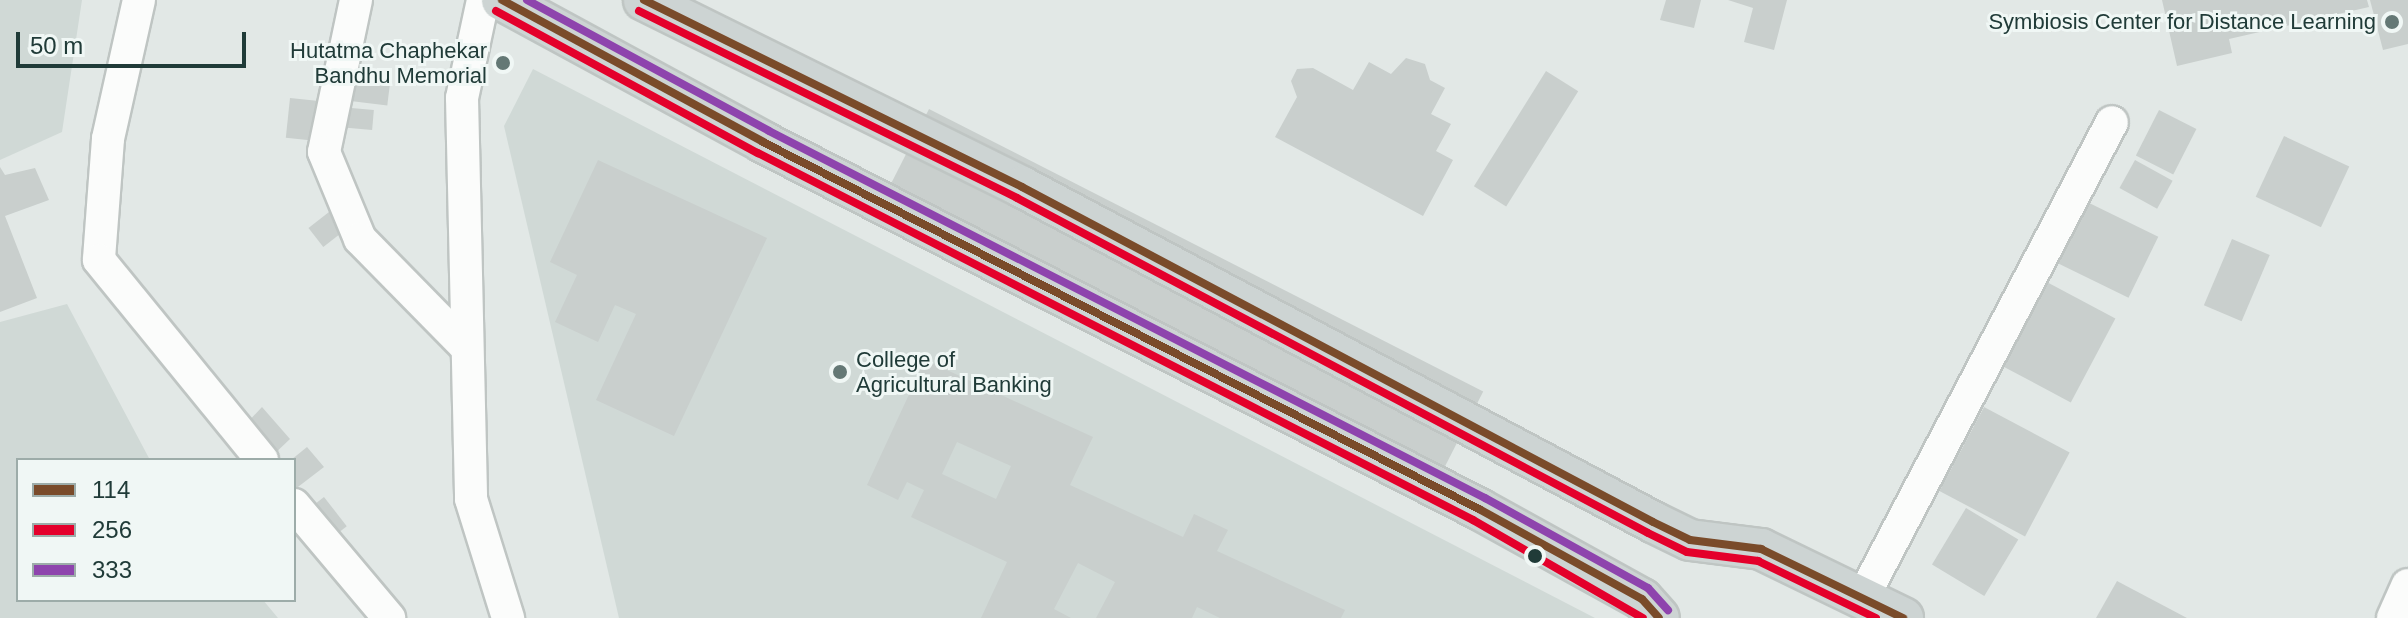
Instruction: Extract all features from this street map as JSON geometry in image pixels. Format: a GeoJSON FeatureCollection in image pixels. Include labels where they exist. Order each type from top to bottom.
{"type":"FeatureCollection","features":[{"type":"Feature","properties":{"kind":"main road"},"geometry":{"type":"LineString","coordinates":[[644,0],[1035,193],[1690,540],[1783,586],[1853,608],[1903,618]]}},
{"type":"Feature","properties":{"kind":"main road"},"geometry":{"type":"LineString","coordinates":[[521,4],[763,142],[1651,608],[1680,618]]}},
{"type":"Feature","properties":{"kind":"main road"},"geometry":{"type":"LineString","coordinates":[[1690,540],[1761,549],[1853,608]]}},
{"type":"Feature","properties":{"kind":"street"},"geometry":{"type":"LineString","coordinates":[[139,0],[108,139],[99,260],[260,458]]}},
{"type":"Feature","properties":{"kind":"street"},"geometry":{"type":"LineString","coordinates":[[356,0],[324,152],[360,239],[466,347]]}},
{"type":"Feature","properties":{"kind":"street"},"geometry":{"type":"LineString","coordinates":[[483,0],[462,98],[471,499],[508,618]]}},
{"type":"Feature","properties":{"kind":"street"},"geometry":{"type":"LineString","coordinates":[[1853,608],[2112,122]]}},
{"type":"Feature","properties":{"kind":"street"},"geometry":{"type":"LineString","coordinates":[[296,507],[389,618]]}},
{"type":"Feature","properties":{"kind":"street"},"geometry":{"type":"LineString","coordinates":[[2393,618],[2408,585]]}},
{"type":"Feature","properties":{"kind":"shaded area"},"geometry":{"type":"Polygon","coordinates":[[[0,0],[82,0],[62,132],[0,160],[0,0]]]}},
{"type":"Feature","properties":{"kind":"shaded area","name":"College of Agricultural Banking"},"geometry":{"type":"Polygon","coordinates":[[[533,69],[1595,618],[619,618],[504,126],[533,69]]]}},
{"type":"Feature","properties":{"kind":"shaded area"},"geometry":{"type":"Polygon","coordinates":[[[67,304],[149,458],[16,458],[16,602],[265,602],[278,618],[0,618],[0,322],[67,304]]]}},
{"type":"Feature","properties":{"kind":"building"},"geometry":{"type":"Polygon","coordinates":[[[1666,0],[1701,0],[1694,28],[1660,20],[1666,0]]]}},
{"type":"Feature","properties":{"kind":"building"},"geometry":{"type":"Polygon","coordinates":[[[1728,0],[1787,0],[1774,50],[1744,42],[1753,8],[1728,0]]]}},
{"type":"Feature","properties":{"kind":"building"},"geometry":{"type":"Polygon","coordinates":[[[2162,0],[2367,0],[2369,7],[2229,39],[2232,53],[2177,66],[2162,0]]]}},
{"type":"Feature","properties":{"kind":"building","name":"Symbiosis Center for Distance Learning"},"geometry":{"type":"Polygon","coordinates":[[[2370,0],[2408,0],[2408,44],[2383,50],[2370,0]]]}},
{"type":"Feature","properties":{"kind":"building"},"geometry":{"type":"Polygon","coordinates":[[[1406,58],[1425,64],[1430,80],[1445,88],[1431,114],[1451,124],[1436,151],[1453,160],[1423,216],[1275,137],[1297,97],[1291,81],[1297,69],[1313,68],[1353,90],[1369,62],[1391,74],[1406,58]]]}},
{"type":"Feature","properties":{"kind":"building"},"geometry":{"type":"Polygon","coordinates":[[[1546,71],[1578,91],[1506,206],[1474,186],[1546,71]]]}},
{"type":"Feature","properties":{"kind":"building"},"geometry":{"type":"Polygon","coordinates":[[[352,73],[391,78],[387,106],[349,101],[352,73]]]}},
{"type":"Feature","properties":{"kind":"building"},"geometry":{"type":"Polygon","coordinates":[[[290,98],[319,101],[315,141],[286,138],[290,98]]]}},
{"type":"Feature","properties":{"kind":"building"},"geometry":{"type":"Polygon","coordinates":[[[340,107],[374,110],[372,130],[338,127],[340,107]]]}},
{"type":"Feature","properties":{"kind":"building"},"geometry":{"type":"Polygon","coordinates":[[[929,109],[1483,391],[1433,490],[879,208],[929,109]]]}},
{"type":"Feature","properties":{"kind":"building"},"geometry":{"type":"Polygon","coordinates":[[[2159,110],[2196,129],[2173,175],[2136,155],[2159,110]]]}},
{"type":"Feature","properties":{"kind":"building"},"geometry":{"type":"Polygon","coordinates":[[[2284,136],[2349,166],[2321,227],[2256,197],[2284,136]]]}},
{"type":"Feature","properties":{"kind":"building"},"geometry":{"type":"Polygon","coordinates":[[[598,160],[767,238],[674,436],[596,400],[636,314],[615,305],[598,342],[555,322],[577,275],[550,262],[598,160]]]}},
{"type":"Feature","properties":{"kind":"building"},"geometry":{"type":"Polygon","coordinates":[[[2135,160],[2173,181],[2157,209],[2119,188],[2135,160]]]}},
{"type":"Feature","properties":{"kind":"building"},"geometry":{"type":"Polygon","coordinates":[[[0,167],[5,175],[35,168],[49,200],[5,216],[37,298],[0,312],[0,167]]]}},
{"type":"Feature","properties":{"kind":"building"},"geometry":{"type":"Polygon","coordinates":[[[2081,199],[2158,237],[2128,298],[2051,260],[2081,199]]]}},
{"type":"Feature","properties":{"kind":"building"},"geometry":{"type":"Polygon","coordinates":[[[329,212],[344,231],[323,247],[309,228],[329,212]]]}},
{"type":"Feature","properties":{"kind":"building"},"geometry":{"type":"Polygon","coordinates":[[[2232,239],[2270,255],[2242,321],[2204,305],[2232,239]]]}},
{"type":"Feature","properties":{"kind":"building"},"geometry":{"type":"Polygon","coordinates":[[[2043,280],[2115,318],[2071,402],[1998,364],[2043,280]]]}},
{"type":"Feature","properties":{"kind":"building"},"geometry":{"type":"Polygon","coordinates":[[[925,360],[1093,437],[1070,485],[1183,537],[1194,514],[1228,530],[1217,551],[1345,610],[1341,618],[1220,618],[1197,607],[1192,618],[1096,618],[1115,582],[1078,563],[1054,609],[1071,618],[981,618],[1007,562],[911,517],[924,490],[907,482],[898,500],[867,485],[925,360]],[[957,442],[942,474],[996,499],[1011,466],[957,442]]]}},
{"type":"Feature","properties":{"kind":"building"},"geometry":{"type":"Polygon","coordinates":[[[262,407],[290,439],[270,458],[245,425],[262,407]]]}},
{"type":"Feature","properties":{"kind":"building"},"geometry":{"type":"Polygon","coordinates":[[[1984,407],[2070,453],[2025,536],[1939,491],[1984,407]]]}},
{"type":"Feature","properties":{"kind":"building"},"geometry":{"type":"Polygon","coordinates":[[[307,447],[324,467],[296,488],[296,458],[293,458],[307,447]]]}},
{"type":"Feature","properties":{"kind":"building"},"geometry":{"type":"Polygon","coordinates":[[[324,497],[347,526],[330,539],[307,510],[324,497]]]}},
{"type":"Feature","properties":{"kind":"building"},"geometry":{"type":"Polygon","coordinates":[[[1966,508],[2018,539],[1984,596],[1932,565],[1966,508]]]}},
{"type":"Feature","properties":{"kind":"building"},"geometry":{"type":"Polygon","coordinates":[[[2117,581],[2187,618],[2096,618],[2117,581]]]}},
{"type":"Feature","properties":{"kind":"transit line","name":"114"},"geometry":{"type":"LineString","coordinates":[[502,0],[763,142],[1479,509],[1642,599],[1659,618]]}},
{"type":"Feature","properties":{"kind":"transit line","name":"333"},"geometry":{"type":"LineString","coordinates":[[527,0],[769,131],[1485,498],[1648,588],[1668,610]]}},
{"type":"Feature","properties":{"kind":"transit line","name":"114"},"geometry":{"type":"LineString","coordinates":[[644,0],[1022,187],[1653,522],[1690,540],[1761,549],[1903,618]]}},
{"type":"Feature","properties":{"kind":"transit line","name":"256"},"geometry":{"type":"LineString","coordinates":[[496,11],[758,153],[1473,520],[1643,618]]}},
{"type":"Feature","properties":{"kind":"transit line","name":"256"},"geometry":{"type":"LineString","coordinates":[[639,11],[1017,198],[1648,533],[1687,552],[1758,561],[1876,618]]}},
{"type":"Feature","properties":{"kind":"place","name":"Symbiosis Center for Distance Learning"},"geometry":{"type":"Point","coordinates":[2392,22]}},
{"type":"Feature","properties":{"kind":"place","name":"Hutatma Chaphekar Bandhu Memorial"},"geometry":{"type":"Point","coordinates":[503,63]}},
{"type":"Feature","properties":{"kind":"place","name":"College of Agricultural Banking"},"geometry":{"type":"Point","coordinates":[840,372]}}]}
